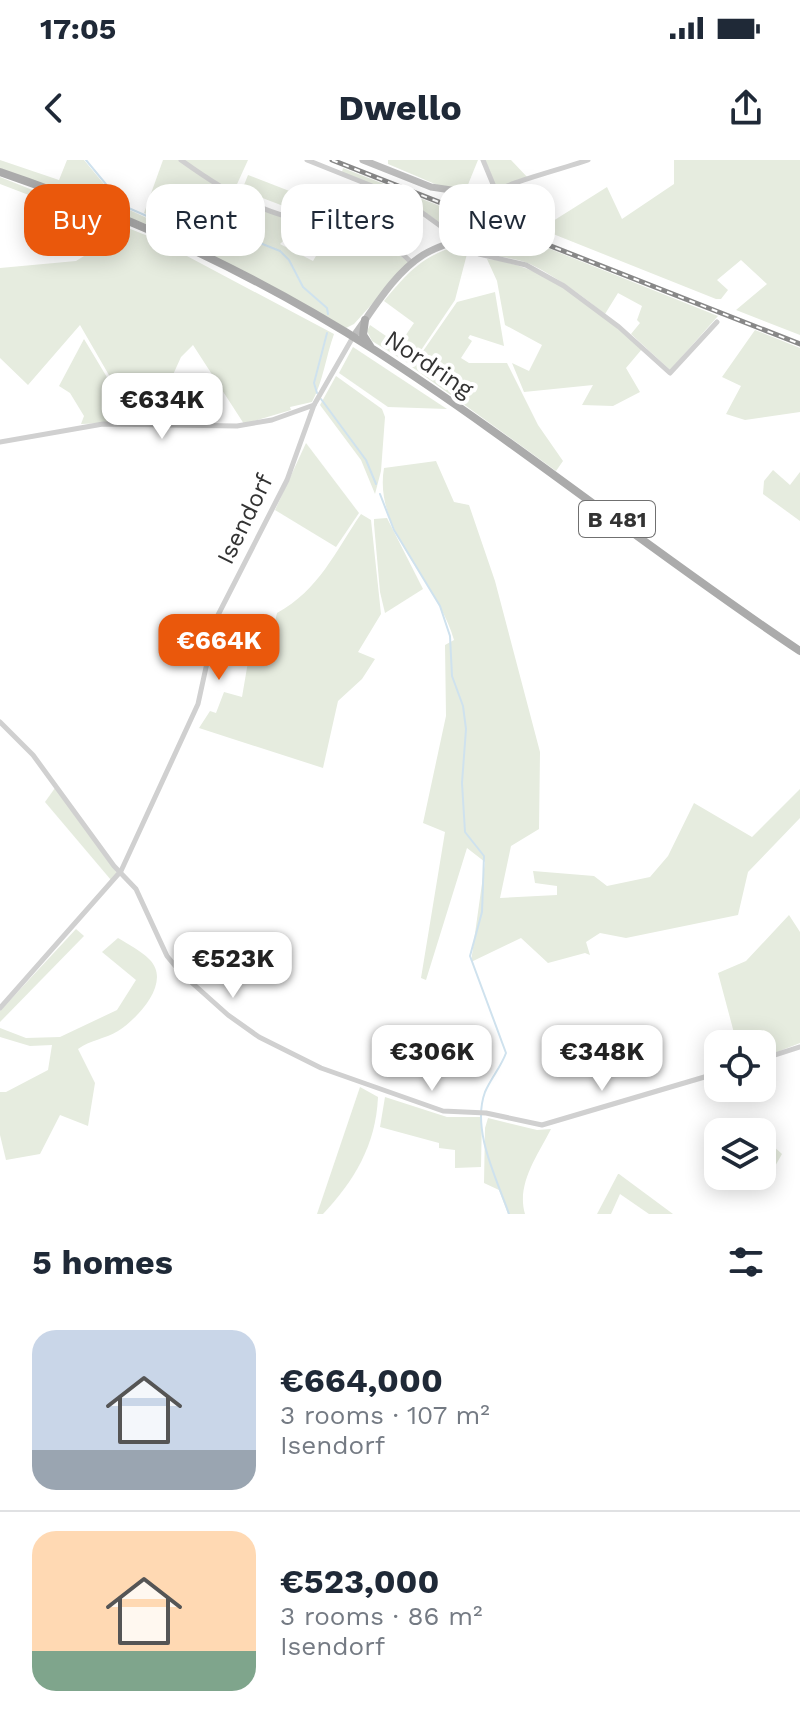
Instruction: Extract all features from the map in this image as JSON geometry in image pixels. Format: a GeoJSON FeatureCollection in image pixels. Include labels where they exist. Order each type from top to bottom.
{"type":"FeatureCollection","features":[{"type":"Feature","properties":{"kind":"main road","name":"Nordring"},"geometry":{"type":"LineString","coordinates":[[0,172],[144,229],[353,337],[556,475],[800,651]]}},
{"type":"Feature","properties":{"kind":"main road"},"geometry":{"type":"LineString","coordinates":[[365,320],[363,335],[373,350]]}},
{"type":"Feature","properties":{"kind":"street"},"geometry":{"type":"LineString","coordinates":[[181,160],[215,184]]}},
{"type":"Feature","properties":{"kind":"street"},"geometry":{"type":"LineString","coordinates":[[307,160],[368,184]]}},
{"type":"Feature","properties":{"kind":"street"},"geometry":{"type":"LineString","coordinates":[[363,160],[439,188]]}},
{"type":"Feature","properties":{"kind":"street"},"geometry":{"type":"LineString","coordinates":[[483,160],[493,184]]}},
{"type":"Feature","properties":{"kind":"street"},"geometry":{"type":"LineString","coordinates":[[517,184],[588,160]]}},
{"type":"Feature","properties":{"kind":"street","name":"Isendorf"},"geometry":{"type":"LineString","coordinates":[[0,1008],[121,871],[198,704],[217,617],[287,480],[322,391],[365,320],[412,263],[439,248]]}},
{"type":"Feature","properties":{"kind":"street"},"geometry":{"type":"LineString","coordinates":[[404,256],[412,263]]}},
{"type":"Feature","properties":{"kind":"street"},"geometry":{"type":"LineString","coordinates":[[488,256],[526,265],[564,286],[619,327],[670,373],[717,322]]}},
{"type":"Feature","properties":{"kind":"street"},"geometry":{"type":"LineString","coordinates":[[0,442],[103,424],[237,426],[272,420],[316,403]]}},
{"type":"Feature","properties":{"kind":"street"},"geometry":{"type":"LineString","coordinates":[[0,722],[33,755],[114,866],[142,898],[174,964],[204,996],[259,1037],[321,1068],[427,1107],[483,1113],[531,1124],[548,1124],[704,1077]]}},
{"type":"Feature","properties":{"kind":"street"},"geometry":{"type":"LineString","coordinates":[[776,1055],[800,1047]]}},
{"type":"Feature","properties":{"kind":"shaded area"},"geometry":{"type":"Polygon","coordinates":[[[0,160],[59,180],[67,160],[84,160],[104,184],[36,184],[0,168],[0,160]]]}},
{"type":"Feature","properties":{"kind":"shaded area"},"geometry":{"type":"Polygon","coordinates":[[[163,160],[179,160],[213,184],[154,184],[163,160]]]}},
{"type":"Feature","properties":{"kind":"shaded area"},"geometry":{"type":"Polygon","coordinates":[[[183,160],[248,160],[237,184],[219,184],[183,160]]]}},
{"type":"Feature","properties":{"kind":"shaded area"},"geometry":{"type":"Polygon","coordinates":[[[388,160],[478,160],[468,184],[439,186],[388,164],[388,160]]]}},
{"type":"Feature","properties":{"kind":"shaded area"},"geometry":{"type":"Polygon","coordinates":[[[485,160],[511,160],[529,179],[508,184],[495,184],[485,160]]]}},
{"type":"Feature","properties":{"kind":"shaded area"},"geometry":{"type":"Polygon","coordinates":[[[674,160],[800,160],[800,335],[736,310],[767,284],[741,260],[717,280],[728,290],[721,299],[716,299],[555,235],[555,220],[607,187],[622,219],[674,184],[674,160]]]}},
{"type":"Feature","properties":{"kind":"shaded area"},"geometry":{"type":"Polygon","coordinates":[[[343,168],[384,184],[371,184],[342,172],[343,168]]]}},
{"type":"Feature","properties":{"kind":"shaded area"},"geometry":{"type":"Polygon","coordinates":[[[248,175],[281,188],[281,205],[265,199],[265,184],[244,184],[248,175]]]}},
{"type":"Feature","properties":{"kind":"shaded area"},"geometry":{"type":"Polygon","coordinates":[[[0,177],[24,187],[24,193],[0,184],[0,177]]]}},
{"type":"Feature","properties":{"kind":"shaded area"},"geometry":{"type":"Polygon","coordinates":[[[423,199],[439,206],[439,222],[423,211],[423,199]]]}},
{"type":"Feature","properties":{"kind":"shaded area"},"geometry":{"type":"Polygon","coordinates":[[[265,208],[281,213],[281,256],[303,256],[313,261],[316,256],[401,256],[409,263],[354,324],[346,328],[285,293],[201,256],[265,256],[265,208]]]}},
{"type":"Feature","properties":{"kind":"shaded area"},"geometry":{"type":"Polygon","coordinates":[[[130,210],[146,218],[146,232],[130,225],[130,210]]]}},
{"type":"Feature","properties":{"kind":"shaded area"},"geometry":{"type":"Polygon","coordinates":[[[130,229],[146,235],[146,256],[187,256],[334,334],[312,402],[244,424],[193,345],[181,357],[167,388],[132,415],[80,325],[28,385],[0,358],[0,268],[76,261],[84,256],[130,256],[130,229]]]}},
{"type":"Feature","properties":{"kind":"shaded area"},"geometry":{"type":"Polygon","coordinates":[[[555,251],[718,316],[670,370],[631,334],[640,323],[637,320],[642,306],[618,293],[605,314],[550,275],[514,259],[497,256],[555,256],[555,251]]]}},
{"type":"Feature","properties":{"kind":"shaded area"},"geometry":{"type":"Polygon","coordinates":[[[437,254],[466,256],[455,300],[411,365],[372,341],[367,331],[370,325],[399,345],[414,323],[384,301],[418,265],[437,254]]]}},
{"type":"Feature","properties":{"kind":"shaded area"},"geometry":{"type":"Polygon","coordinates":[[[487,259],[510,263],[551,280],[589,305],[642,349],[626,368],[640,392],[613,406],[582,405],[593,385],[524,392],[512,363],[529,371],[542,345],[505,325],[497,281],[487,259]]]}},
{"type":"Feature","properties":{"kind":"shaded area"},"geometry":{"type":"Polygon","coordinates":[[[495,292],[504,346],[470,335],[468,338],[472,341],[461,358],[469,363],[507,363],[538,425],[563,461],[556,471],[412,367],[457,302],[495,292]]]}},
{"type":"Feature","properties":{"kind":"shaded area"},"geometry":{"type":"Polygon","coordinates":[[[755,330],[800,348],[800,412],[745,420],[726,414],[741,386],[722,377],[755,330]]]}},
{"type":"Feature","properties":{"kind":"shaded area"},"geometry":{"type":"Polygon","coordinates":[[[84,339],[132,419],[130,422],[81,424],[84,416],[70,393],[59,386],[84,339]]]}},
{"type":"Feature","properties":{"kind":"shaded area"},"geometry":{"type":"Polygon","coordinates":[[[353,347],[447,409],[388,407],[339,373],[353,347]]]}},
{"type":"Feature","properties":{"kind":"shaded area"},"geometry":{"type":"Polygon","coordinates":[[[336,376],[382,409],[385,417],[381,471],[375,494],[361,460],[320,405],[336,376]]]}},
{"type":"Feature","properties":{"kind":"shaded area"},"geometry":{"type":"Polygon","coordinates":[[[306,443],[359,513],[336,547],[275,510],[306,443]]]}},
{"type":"Feature","properties":{"kind":"shaded area"},"geometry":{"type":"Polygon","coordinates":[[[436,461],[454,502],[469,505],[495,581],[540,752],[539,829],[511,846],[500,898],[557,895],[557,886],[535,883],[533,871],[594,876],[607,886],[650,877],[668,856],[694,803],[752,837],[800,789],[800,818],[748,872],[738,915],[626,938],[600,933],[586,942],[590,955],[585,953],[548,963],[521,938],[471,962],[485,862],[467,848],[426,980],[421,978],[445,832],[423,823],[446,716],[445,645],[454,640],[435,598],[397,535],[383,491],[384,468],[436,461]]]}},
{"type":"Feature","properties":{"kind":"shaded area"},"geometry":{"type":"Polygon","coordinates":[[[773,470],[790,485],[800,472],[800,521],[763,494],[764,481],[773,470]]]}},
{"type":"Feature","properties":{"kind":"shaded area"},"geometry":{"type":"Polygon","coordinates":[[[361,514],[371,520],[381,614],[358,652],[375,659],[362,679],[338,701],[323,768],[199,728],[210,711],[216,713],[224,692],[242,697],[249,656],[265,664],[277,613],[292,604],[315,582],[361,514]]]}},
{"type":"Feature","properties":{"kind":"shaded area"},"geometry":{"type":"Polygon","coordinates":[[[387,518],[423,589],[385,613],[380,592],[374,519],[387,518]]]}},
{"type":"Feature","properties":{"kind":"shaded area"},"geometry":{"type":"Polygon","coordinates":[[[55,788],[117,873],[111,880],[45,802],[55,788]]]}},
{"type":"Feature","properties":{"kind":"shaded area"},"geometry":{"type":"Polygon","coordinates":[[[789,915],[800,932],[800,1043],[776,1052],[776,1030],[733,1030],[718,973],[746,961],[789,915]]]}},
{"type":"Feature","properties":{"kind":"shaded area"},"geometry":{"type":"Polygon","coordinates":[[[76,929],[84,936],[0,1022],[0,1011],[76,929]]]}},
{"type":"Feature","properties":{"kind":"shaded area"},"geometry":{"type":"Polygon","coordinates":[[[118,938],[149,959],[157,978],[150,999],[134,1018],[118,1031],[78,1049],[95,1083],[88,1126],[60,1115],[40,1154],[6,1160],[0,1135],[0,1092],[6,1092],[48,1070],[52,1045],[30,1046],[0,1037],[0,1028],[26,1038],[60,1037],[117,1010],[136,980],[102,952],[118,938]]]}},
{"type":"Feature","properties":{"kind":"shaded area"},"geometry":{"type":"Polygon","coordinates":[[[360,1087],[378,1097],[368,1146],[344,1189],[323,1214],[317,1214],[360,1087]]]}},
{"type":"Feature","properties":{"kind":"shaded area"},"geometry":{"type":"Polygon","coordinates":[[[385,1097],[447,1117],[482,1117],[481,1167],[455,1168],[455,1150],[439,1148],[439,1143],[380,1127],[385,1097]]]}},
{"type":"Feature","properties":{"kind":"shaded area"},"geometry":{"type":"Polygon","coordinates":[[[488,1118],[537,1130],[551,1129],[526,1181],[523,1192],[525,1214],[508,1214],[499,1190],[484,1183],[488,1118]]]}},
{"type":"Feature","properties":{"kind":"shaded area"},"geometry":{"type":"Polygon","coordinates":[[[776,1149],[782,1154],[776,1164],[776,1149]]]}},
{"type":"Feature","properties":{"kind":"shaded area"},"geometry":{"type":"Polygon","coordinates":[[[618,1174],[673,1214],[649,1214],[620,1194],[611,1214],[597,1214],[618,1174]]]}},
{"type":"Feature","properties":{"kind":"waterway"},"geometry":{"type":"LineString","coordinates":[[86,160],[124,206],[190,235],[250,239],[280,251],[289,260],[303,287],[327,308],[328,314]]}},
{"type":"Feature","properties":{"kind":"waterway"},"geometry":{"type":"LineString","coordinates":[[317,393],[314,383],[327,333]]}},
{"type":"Feature","properties":{"kind":"waterway"},"geometry":{"type":"LineString","coordinates":[[321,399],[366,460],[376,484]]}},
{"type":"Feature","properties":{"kind":"waterway"},"geometry":{"type":"LineString","coordinates":[[380,494],[394,530],[440,606],[450,636],[452,676],[463,706],[466,729],[462,783],[465,832],[484,856],[482,912],[470,956],[506,1053],[485,1092],[481,1122],[487,1154],[509,1214]]}},
{"type":"Feature","properties":{"kind":"railway"},"geometry":{"type":"LineString","coordinates":[[332,160],[800,344]]}}]}
